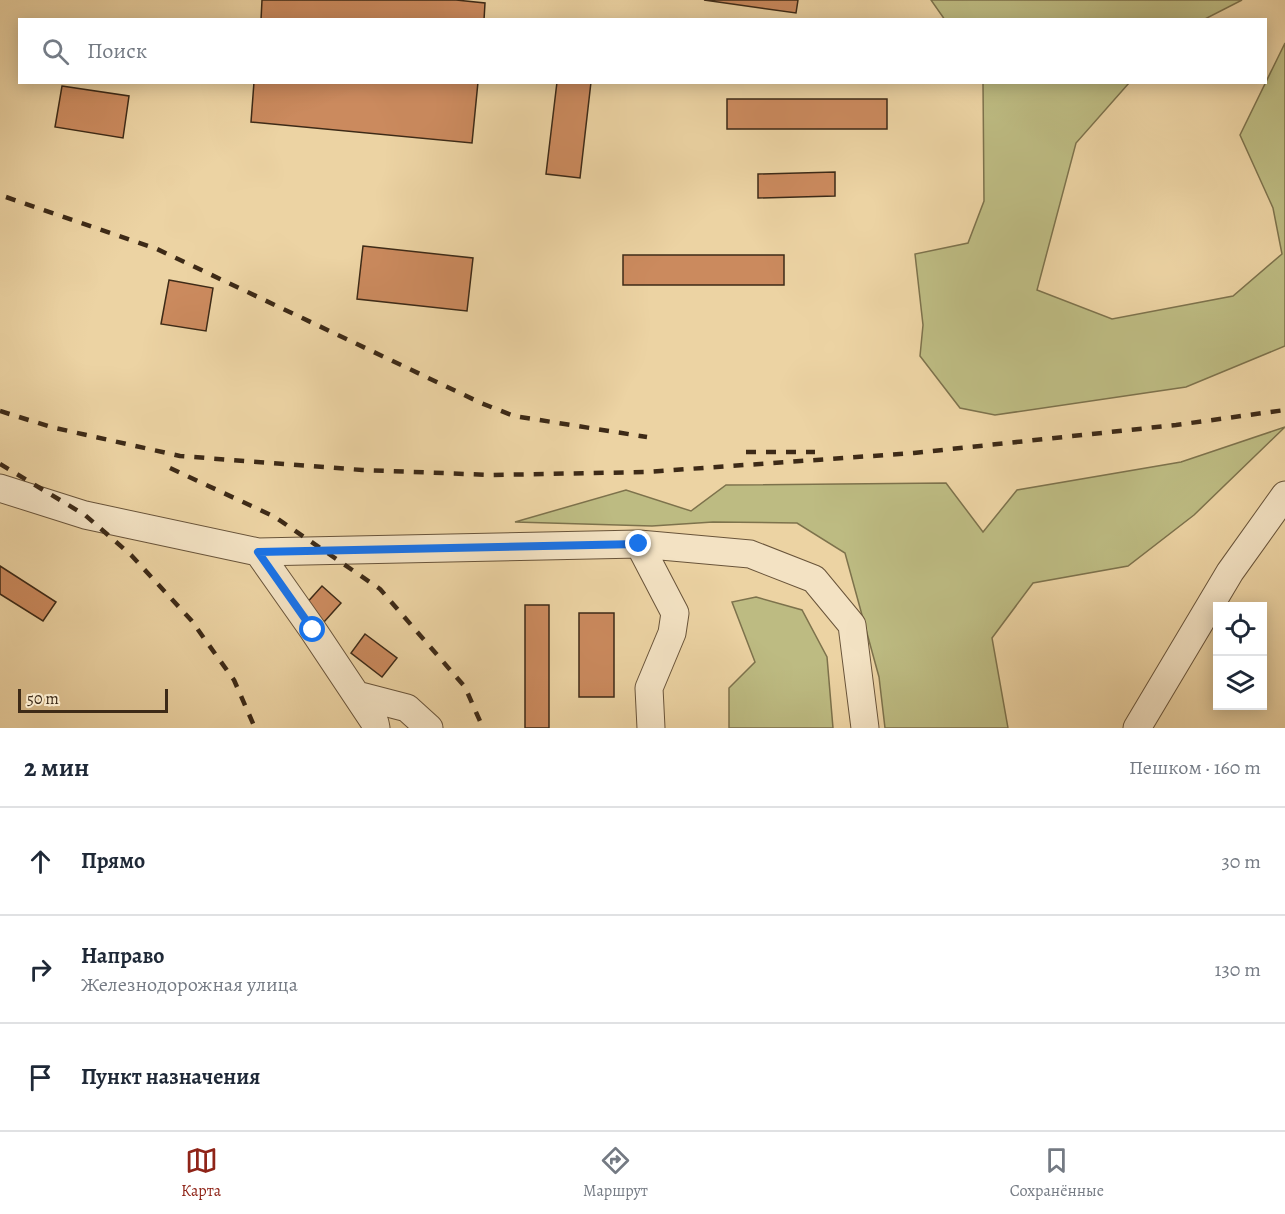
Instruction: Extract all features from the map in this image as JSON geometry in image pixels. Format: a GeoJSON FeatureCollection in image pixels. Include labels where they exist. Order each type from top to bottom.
{"type":"FeatureCollection","features":[{"type":"Feature","properties":{"kind":"street"},"geometry":{"type":"LineString","coordinates":[[0,488],[85,514],[258,552],[639,544],[750,554],[814,579],[852,625],[865,728]]}},
{"type":"Feature","properties":{"kind":"street"},"geometry":{"type":"LineString","coordinates":[[1137,728],[1230,572],[1285,495]]}},
{"type":"Feature","properties":{"kind":"street"},"geometry":{"type":"LineString","coordinates":[[639,544],[675,613],[672,633],[649,688],[651,728]]}},
{"type":"Feature","properties":{"kind":"street"},"geometry":{"type":"LineString","coordinates":[[258,552],[357,695],[376,728]]}},
{"type":"Feature","properties":{"kind":"street"},"geometry":{"type":"LineString","coordinates":[[357,695],[407,708],[429,728]]}},
{"type":"Feature","properties":{"kind":"shaded area"},"geometry":{"type":"Polygon","coordinates":[[[931,0],[1242,0],[1207,18],[944,18],[931,0]]]}},
{"type":"Feature","properties":{"kind":"shaded area"},"geometry":{"type":"Polygon","coordinates":[[[1285,43],[1285,346],[1186,387],[995,415],[960,408],[920,356],[923,325],[915,254],[968,243],[984,201],[983,84],[1128,84],[1076,143],[1037,290],[1112,319],[1233,296],[1282,254],[1273,208],[1240,135],[1265,84],[1267,84],[1285,43]]]}},
{"type":"Feature","properties":{"kind":"shaded area"},"geometry":{"type":"Polygon","coordinates":[[[1285,427],[1194,515],[1128,566],[1033,583],[992,638],[1008,728],[885,728],[879,677],[845,553],[797,523],[713,522],[652,526],[515,522],[626,490],[691,511],[726,485],[946,483],[983,532],[1017,490],[1181,462],[1285,427]]]}},
{"type":"Feature","properties":{"kind":"shaded area"},"geometry":{"type":"Polygon","coordinates":[[[756,597],[802,610],[827,657],[833,728],[729,728],[729,688],[755,662],[732,602],[756,597]]]}},
{"type":"Feature","properties":{"kind":"building"},"geometry":{"type":"Polygon","coordinates":[[[262,0],[456,0],[485,3],[484,18],[261,18],[262,0]]]}},
{"type":"Feature","properties":{"kind":"building"},"geometry":{"type":"Polygon","coordinates":[[[704,0],[798,0],[796,13],[704,0]]]}},
{"type":"Feature","properties":{"kind":"building"},"geometry":{"type":"Polygon","coordinates":[[[254,84],[478,84],[472,143],[251,122],[254,84]]]}},
{"type":"Feature","properties":{"kind":"building"},"geometry":{"type":"Polygon","coordinates":[[[557,84],[591,84],[580,178],[546,174],[557,84]]]}},
{"type":"Feature","properties":{"kind":"building"},"geometry":{"type":"Polygon","coordinates":[[[62,86],[129,96],[123,138],[55,127],[62,86]]]}},
{"type":"Feature","properties":{"kind":"building"},"geometry":{"type":"Polygon","coordinates":[[[727,99],[887,99],[887,129],[727,129],[727,99]]]}},
{"type":"Feature","properties":{"kind":"building"},"geometry":{"type":"Polygon","coordinates":[[[835,172],[835,196],[758,198],[758,174],[835,172]]]}},
{"type":"Feature","properties":{"kind":"building"},"geometry":{"type":"Polygon","coordinates":[[[363,246],[473,258],[467,311],[357,299],[363,246]]]}},
{"type":"Feature","properties":{"kind":"building"},"geometry":{"type":"Polygon","coordinates":[[[623,255],[784,255],[784,285],[623,285],[623,255]]]}},
{"type":"Feature","properties":{"kind":"building"},"geometry":{"type":"Polygon","coordinates":[[[169,280],[213,288],[206,331],[161,324],[169,280]]]}},
{"type":"Feature","properties":{"kind":"building"},"geometry":{"type":"Polygon","coordinates":[[[0,566],[56,602],[43,621],[0,594],[0,566]]]}},
{"type":"Feature","properties":{"kind":"building"},"geometry":{"type":"Polygon","coordinates":[[[322,586],[341,603],[324,622],[304,606],[322,586]]]}},
{"type":"Feature","properties":{"kind":"building"},"geometry":{"type":"Polygon","coordinates":[[[525,605],[549,605],[549,728],[525,728],[525,605]]]}},
{"type":"Feature","properties":{"kind":"building"},"geometry":{"type":"Polygon","coordinates":[[[579,613],[614,613],[614,697],[579,697],[579,613]]]}},
{"type":"Feature","properties":{"kind":"building"},"geometry":{"type":"Polygon","coordinates":[[[365,634],[397,658],[382,677],[351,653],[365,634]]]}},
{"type":"Feature","properties":{"kind":"railway"},"geometry":{"type":"LineString","coordinates":[[6,197],[157,249],[481,403],[514,416],[647,437]]}},
{"type":"Feature","properties":{"kind":"railway"},"geometry":{"type":"LineString","coordinates":[[0,411],[51,427],[180,456],[362,470],[493,475],[646,472],[914,453],[1176,425],[1285,410]]}},
{"type":"Feature","properties":{"kind":"railway"},"geometry":{"type":"LineString","coordinates":[[746,452],[815,452]]}},
{"type":"Feature","properties":{"kind":"railway"},"geometry":{"type":"LineString","coordinates":[[0,464],[85,515],[131,555],[191,620],[234,680],[255,728]]}},
{"type":"Feature","properties":{"kind":"railway"},"geometry":{"type":"LineString","coordinates":[[170,468],[275,517],[380,589],[465,687],[483,728]]}},
{"type":"Feature","properties":{"kind":"route"},"geometry":{"type":"LineString","coordinates":[[313,630],[258,552],[639,544]]}}]}
